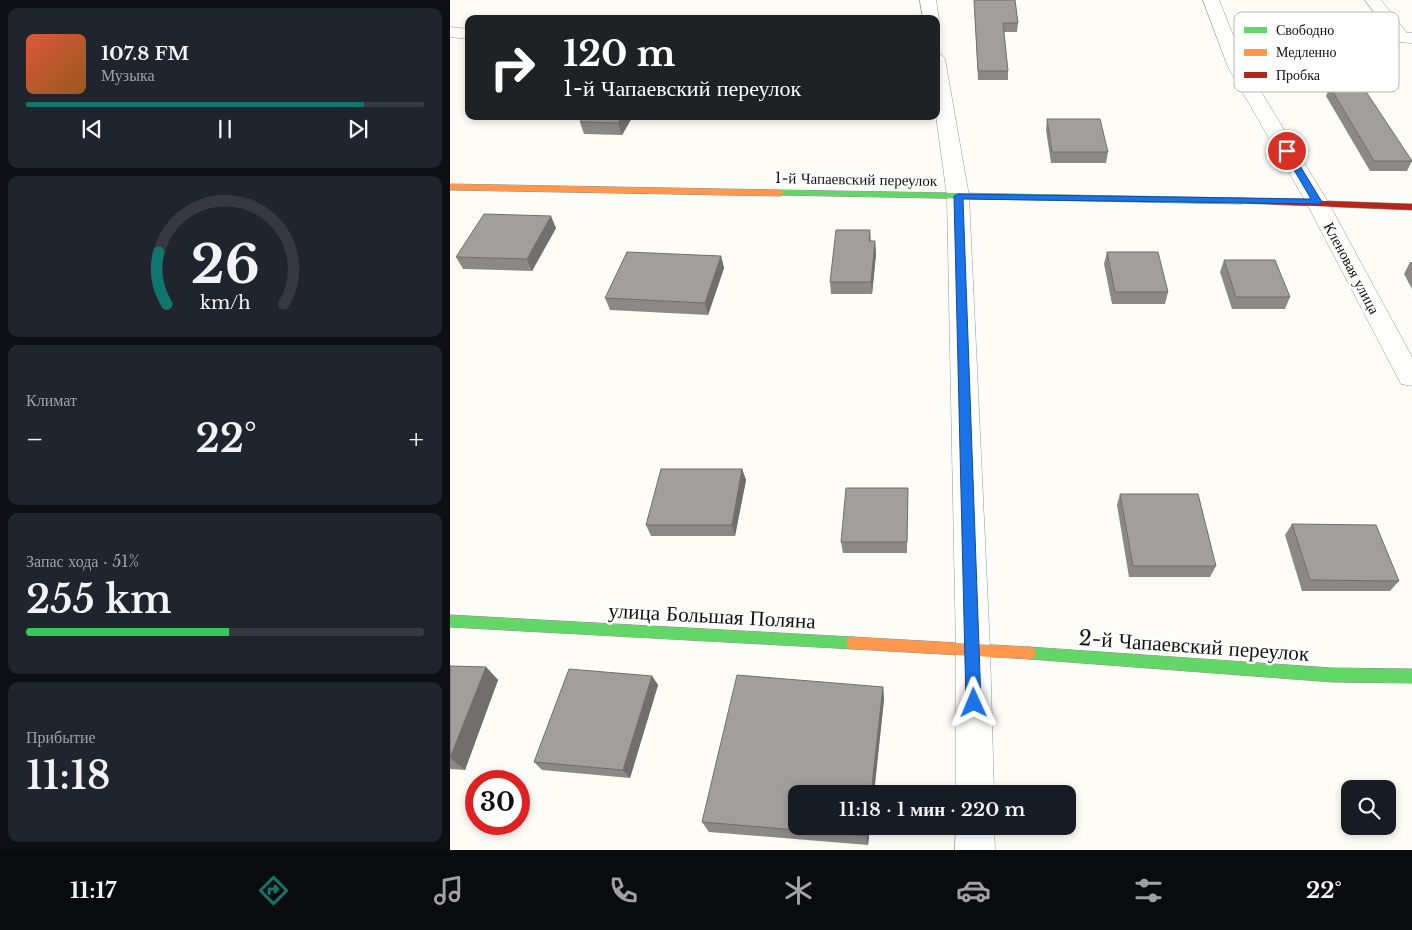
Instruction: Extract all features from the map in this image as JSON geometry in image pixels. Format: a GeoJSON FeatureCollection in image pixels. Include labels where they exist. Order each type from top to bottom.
{"type":"FeatureCollection","features":[{"type":"Feature","properties":{"kind":"street"},"geometry":{"type":"LineString","coordinates":[[928,0],[930,15]]}},
{"type":"Feature","properties":{"kind":"street","name":"Кленовая улица"},"geometry":{"type":"LineString","coordinates":[[1211,0],[1234,59]]}},
{"type":"Feature","properties":{"kind":"street"},"geometry":{"type":"LineString","coordinates":[[1372,0],[1381,12]]}},
{"type":"Feature","properties":{"kind":"street"},"geometry":{"type":"LineString","coordinates":[[450,32],[465,34]]}},
{"type":"Feature","properties":{"kind":"street"},"geometry":{"type":"LineString","coordinates":[[1399,34],[1402,38],[1412,38]]}},
{"type":"Feature","properties":{"kind":"street","name":"Кленовая улица"},"geometry":{"type":"LineString","coordinates":[[1252,92],[1317,202],[1410,377]]}},
{"type":"Feature","properties":{"kind":"street"},"geometry":{"type":"LineString","coordinates":[[940,101],[958,196],[973,649],[975,785]]}},
{"type":"Feature","properties":{"kind":"street","name":"1-й Чапаевский переулок"},"geometry":{"type":"LineString","coordinates":[[450,187],[1317,202],[1412,207]]}},
{"type":"Feature","properties":{"kind":"street","name":"улица Большая Поляна"},"geometry":{"type":"LineString","coordinates":[[450,621],[973,649]]}},
{"type":"Feature","properties":{"kind":"street","name":"2-й Чапаевский переулок"},"geometry":{"type":"LineString","coordinates":[[973,649],[1332,675],[1412,676]]}},
{"type":"Feature","properties":{"kind":"street"},"geometry":{"type":"LineString","coordinates":[[975,835],[975,850]]}},
{"type":"Feature","properties":{"kind":"building"},"geometry":{"type":"Polygon","coordinates":[[[974,0],[1015,0],[1018,23],[1003,23],[1008,71],[978,71],[974,0]]]}},
{"type":"Feature","properties":{"kind":"building"},"geometry":{"type":"Polygon","coordinates":[[[1333,92],[1366,92],[1412,161],[1374,161],[1333,92]]]}},
{"type":"Feature","properties":{"kind":"building"},"geometry":{"type":"Polygon","coordinates":[[[1047,119],[1100,119],[1108,152],[1052,152],[1047,119]]]}},
{"type":"Feature","properties":{"kind":"building"},"geometry":{"type":"Polygon","coordinates":[[[581,120],[620,120],[618,123],[580,122],[581,120]]]}},
{"type":"Feature","properties":{"kind":"building"},"geometry":{"type":"Polygon","coordinates":[[[484,214],[551,216],[527,259],[456,257],[484,214]]]}},
{"type":"Feature","properties":{"kind":"building"},"geometry":{"type":"Polygon","coordinates":[[[836,230],[870,230],[869,241],[875,241],[871,282],[830,282],[836,230]]]}},
{"type":"Feature","properties":{"kind":"building"},"geometry":{"type":"Polygon","coordinates":[[[627,252],[721,256],[705,303],[605,298],[627,252]]]}},
{"type":"Feature","properties":{"kind":"building"},"geometry":{"type":"Polygon","coordinates":[[[1107,252],[1158,252],[1168,292],[1115,292],[1107,252]]]}},
{"type":"Feature","properties":{"kind":"building"},"geometry":{"type":"Polygon","coordinates":[[[1224,260],[1275,260],[1290,297],[1236,297],[1224,260]]]}},
{"type":"Feature","properties":{"kind":"building"},"geometry":{"type":"Polygon","coordinates":[[[661,469],[742,469],[732,525],[646,525],[661,469]]]}},
{"type":"Feature","properties":{"kind":"building"},"geometry":{"type":"Polygon","coordinates":[[[846,488],[908,488],[907,542],[841,542],[846,488]]]}},
{"type":"Feature","properties":{"kind":"building"},"geometry":{"type":"Polygon","coordinates":[[[1120,494],[1198,494],[1216,566],[1133,566],[1120,494]]]}},
{"type":"Feature","properties":{"kind":"building"},"geometry":{"type":"Polygon","coordinates":[[[1292,524],[1376,525],[1399,581],[1310,580],[1292,524]]]}},
{"type":"Feature","properties":{"kind":"building"},"geometry":{"type":"Polygon","coordinates":[[[450,666],[486,667],[450,758],[450,666]]]}},
{"type":"Feature","properties":{"kind":"building"},"geometry":{"type":"Polygon","coordinates":[[[569,669],[652,676],[623,770],[534,762],[569,669]]]}},
{"type":"Feature","properties":{"kind":"building"},"geometry":{"type":"Polygon","coordinates":[[[737,675],[883,687],[872,785],[788,785],[788,829],[702,822],[737,675]]]}},
{"type":"Feature","properties":{"kind":"traffic: fast"},"geometry":{"type":"LineString","coordinates":[[780,193],[1242,201]]}},
{"type":"Feature","properties":{"kind":"traffic: fast"},"geometry":{"type":"LineString","coordinates":[[450,621],[853,643]]}},
{"type":"Feature","properties":{"kind":"traffic: fast"},"geometry":{"type":"LineString","coordinates":[[1029,653],[1332,675],[1412,676]]}},
{"type":"Feature","properties":{"kind":"traffic: slow"},"geometry":{"type":"LineString","coordinates":[[450,187],[780,193]]}},
{"type":"Feature","properties":{"kind":"traffic: slow"},"geometry":{"type":"LineString","coordinates":[[853,643],[1029,653]]}},
{"type":"Feature","properties":{"kind":"traffic: jam"},"geometry":{"type":"LineString","coordinates":[[1242,201],[1412,207]]}},
{"type":"Feature","properties":{"kind":"route"},"geometry":{"type":"LineString","coordinates":[[974,703],[958,196],[1317,202],[1287,151]]}}]}
